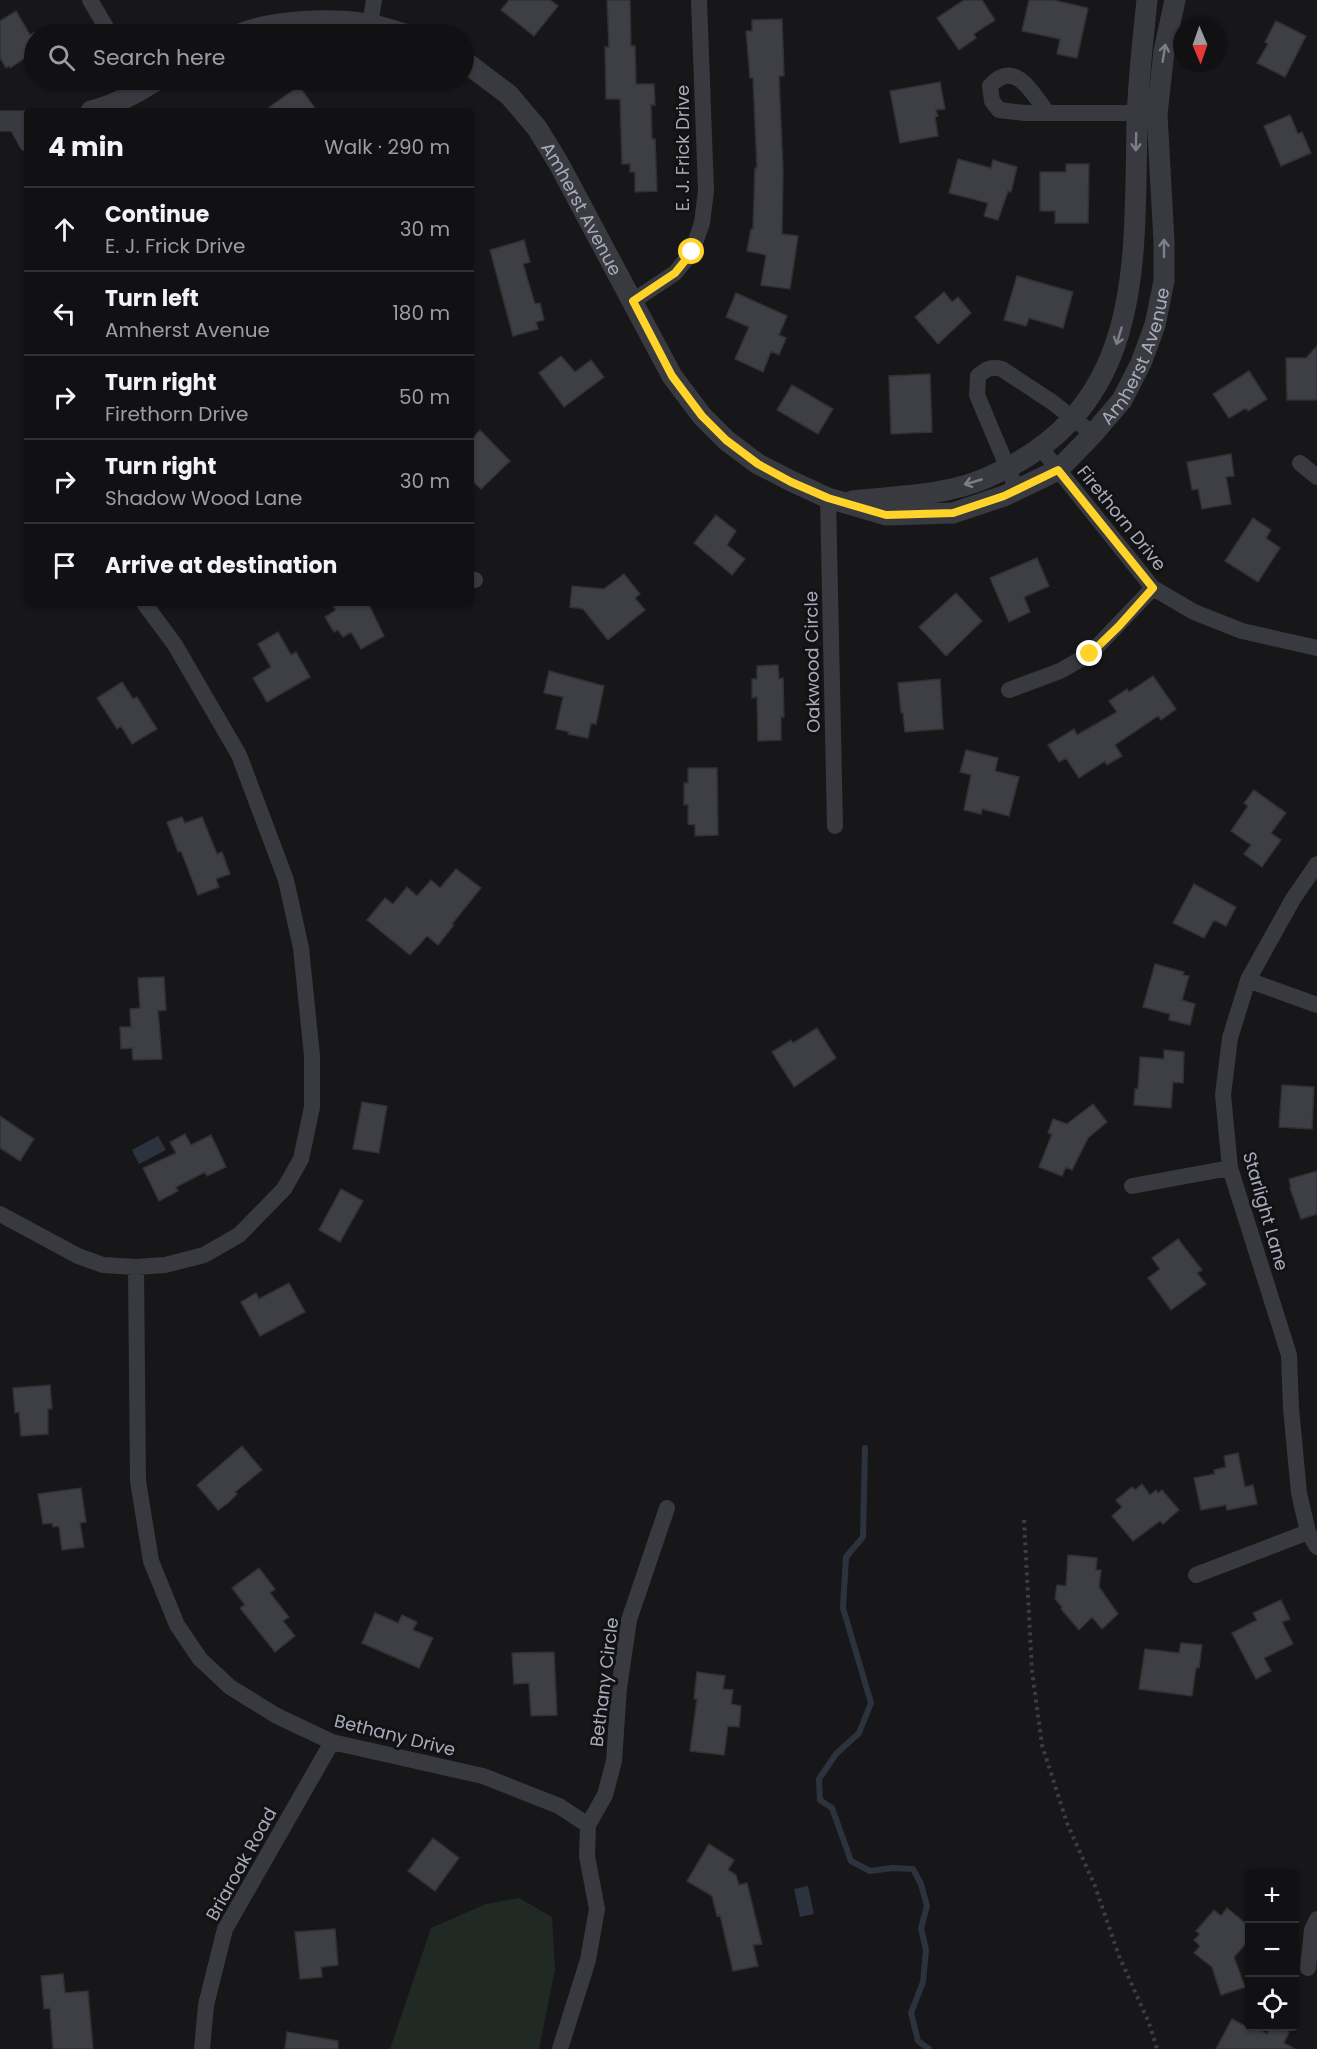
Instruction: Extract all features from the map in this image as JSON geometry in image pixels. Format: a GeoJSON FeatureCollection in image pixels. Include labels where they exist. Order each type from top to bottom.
{"type":"FeatureCollection","features":[{"type":"Feature","properties":{"kind":"street"},"geometry":{"type":"LineString","coordinates":[[90,0],[104,24]]}},
{"type":"Feature","properties":{"kind":"street"},"geometry":{"type":"LineString","coordinates":[[281,24],[319,20],[370,24],[374,0]]}},
{"type":"Feature","properties":{"kind":"street","name":"E. J. Frick Drive"},"geometry":{"type":"LineString","coordinates":[[633,301],[675,273],[692,252],[702,223],[706,191],[699,0]]}},
{"type":"Feature","properties":{"kind":"street","name":"Amherst Avenue"},"geometry":{"type":"LineString","coordinates":[[837,500],[946,490],[985,479],[1040,447],[1073,418],[1090,398],[1119,337],[1126,308],[1147,113],[1147,0]]}},
{"type":"Feature","properties":{"kind":"street","name":"Amherst Avenue"},"geometry":{"type":"LineString","coordinates":[[474,69],[509,95],[537,128],[559,164],[672,376],[702,416],[726,440],[758,464],[791,482],[837,500],[886,515],[953,513],[1017,490],[1058,470],[1122,400],[1141,363],[1155,325],[1164,281],[1164,242],[1147,113],[1175,0]]}},
{"type":"Feature","properties":{"kind":"street"},"geometry":{"type":"LineString","coordinates":[[104,108],[134,90]]}},
{"type":"Feature","properties":{"kind":"street"},"geometry":{"type":"LineString","coordinates":[[1048,113],[1147,113]]}},
{"type":"Feature","properties":{"kind":"street"},"geometry":{"type":"LineString","coordinates":[[14,121],[24,139]]}},
{"type":"Feature","properties":{"kind":"street"},"geometry":{"type":"LineString","coordinates":[[1017,490],[977,395],[978,376],[984,370],[993,367],[1002,369],[1093,434]]}},
{"type":"Feature","properties":{"kind":"street","name":"Firethorn Drive"},"geometry":{"type":"LineString","coordinates":[[1040,447],[1153,588],[1194,612],[1242,631],[1317,648]]}},
{"type":"Feature","properties":{"kind":"street"},"geometry":{"type":"LineString","coordinates":[[1300,463],[1317,477]]}},
{"type":"Feature","properties":{"kind":"street","name":"Oakwood Circle"},"geometry":{"type":"LineString","coordinates":[[835,826],[837,500]]}},
{"type":"Feature","properties":{"kind":"street"},"geometry":{"type":"LineString","coordinates":[[1009,690],[1060,671],[1090,654],[1153,588]]}},
{"type":"Feature","properties":{"kind":"street"},"geometry":{"type":"LineString","coordinates":[[0,1214],[78,1256],[103,1265],[136,1267],[165,1264],[204,1255],[239,1235],[284,1189],[301,1159],[312,1107],[312,1056],[301,948],[286,880],[239,755],[175,645],[146,606]]}},
{"type":"Feature","properties":{"kind":"street","name":"Starlight Lane"},"geometry":{"type":"LineString","coordinates":[[1317,864],[1293,899],[1248,980],[1230,1038],[1223,1095],[1230,1168],[1289,1355],[1291,1408],[1299,1493],[1308,1532],[1317,1547]]}},
{"type":"Feature","properties":{"kind":"street"},"geometry":{"type":"LineString","coordinates":[[1248,980],[1317,1005]]}},
{"type":"Feature","properties":{"kind":"street"},"geometry":{"type":"LineString","coordinates":[[1132,1186],[1230,1168]]}},
{"type":"Feature","properties":{"kind":"street","name":"Bethany Drive"},"geometry":{"type":"LineString","coordinates":[[136,1267],[138,1482],[151,1561],[177,1625],[200,1659],[230,1687],[277,1716],[332,1742],[483,1776],[559,1806],[588,1825]]}},
{"type":"Feature","properties":{"kind":"street","name":"Bethany Circle"},"geometry":{"type":"LineString","coordinates":[[588,1825],[605,1795],[614,1761],[629,1620],[668,1508]]}},
{"type":"Feature","properties":{"kind":"street"},"geometry":{"type":"LineString","coordinates":[[1196,1575],[1308,1532]]}},
{"type":"Feature","properties":{"kind":"street","name":"Briaroak Road"},"geometry":{"type":"LineString","coordinates":[[202,2049],[206,2005],[225,1929],[332,1742]]}},
{"type":"Feature","properties":{"kind":"street"},"geometry":{"type":"LineString","coordinates":[[560,2049],[588,1960],[597,1909],[587,1856],[588,1825]]}},
{"type":"Feature","properties":{"kind":"street"},"geometry":{"type":"LineString","coordinates":[[1308,1968],[1312,1930],[1317,1919]]}},
{"type":"Feature","properties":{"kind":"path"},"geometry":{"type":"LineString","coordinates":[[1024,1520],[1032,1671],[1042,1745],[1067,1823],[1095,1886],[1119,1956],[1149,2023],[1157,2049]]}},
{"type":"Feature","properties":{"kind":"shaded area"},"geometry":{"type":"Polygon","coordinates":[[[158,1136],[166,1150],[139,1164],[132,1150],[158,1136]]]}},
{"type":"Feature","properties":{"kind":"shaded area"},"geometry":{"type":"Polygon","coordinates":[[[808,1886],[814,1914],[800,1917],[794,1889],[808,1886]]]}},
{"type":"Feature","properties":{"kind":"shaded area"},"geometry":{"type":"Polygon","coordinates":[[[519,1898],[552,1917],[555,1970],[539,2049],[390,2049],[431,1928],[486,1904],[519,1898]]]}},
{"type":"Feature","properties":{"kind":"building"},"geometry":{"type":"Polygon","coordinates":[[[509,0],[550,0],[558,6],[534,36],[501,10],[509,0]]]}},
{"type":"Feature","properties":{"kind":"building"},"geometry":{"type":"Polygon","coordinates":[[[607,0],[630,0],[631,46],[635,46],[636,84],[654,84],[655,105],[651,105],[657,191],[635,192],[635,172],[630,172],[630,164],[622,164],[620,99],[606,99],[605,47],[609,47],[607,0]]]}},
{"type":"Feature","properties":{"kind":"building"},"geometry":{"type":"Polygon","coordinates":[[[964,0],[982,0],[995,20],[974,34],[976,38],[959,50],[937,18],[964,0]]]}},
{"type":"Feature","properties":{"kind":"building"},"geometry":{"type":"Polygon","coordinates":[[[1029,0],[1053,0],[1088,8],[1077,58],[1057,54],[1060,39],[1022,31],[1029,0]]]}},
{"type":"Feature","properties":{"kind":"building"},"geometry":{"type":"Polygon","coordinates":[[[16,11],[24,25],[24,59],[10,68],[9,66],[6,68],[0,58],[0,21],[16,11]]]}},
{"type":"Feature","properties":{"kind":"building"},"geometry":{"type":"Polygon","coordinates":[[[782,19],[784,76],[779,76],[783,171],[782,234],[798,236],[790,289],[761,285],[766,255],[747,251],[751,229],[753,229],[755,168],[757,168],[753,78],[750,78],[746,31],[752,31],[752,20],[782,19]]]}},
{"type":"Feature","properties":{"kind":"building"},"geometry":{"type":"Polygon","coordinates":[[[1276,21],[1306,36],[1285,77],[1257,63],[1268,44],[1265,42],[1276,21]]]}},
{"type":"Feature","properties":{"kind":"building"},"geometry":{"type":"Polygon","coordinates":[[[940,82],[945,109],[936,110],[938,136],[900,143],[890,91],[940,82]]]}},
{"type":"Feature","properties":{"kind":"building"},"geometry":{"type":"Polygon","coordinates":[[[293,90],[302,90],[315,108],[268,108],[293,90]]]}},
{"type":"Feature","properties":{"kind":"building"},"geometry":{"type":"Polygon","coordinates":[[[1290,115],[1298,134],[1302,132],[1311,153],[1281,166],[1264,126],[1290,115]]]}},
{"type":"Feature","properties":{"kind":"building"},"geometry":{"type":"Polygon","coordinates":[[[958,159],[991,168],[993,160],[1017,167],[1011,192],[1008,191],[998,220],[984,216],[988,203],[949,193],[958,159]]]}},
{"type":"Feature","properties":{"kind":"building"},"geometry":{"type":"Polygon","coordinates":[[[1066,164],[1089,164],[1088,223],[1055,223],[1055,211],[1040,211],[1040,172],[1066,172],[1066,164]]]}},
{"type":"Feature","properties":{"kind":"building"},"geometry":{"type":"Polygon","coordinates":[[[524,240],[530,262],[523,264],[535,304],[540,303],[544,320],[536,322],[538,329],[513,336],[490,250],[524,240]]]}},
{"type":"Feature","properties":{"kind":"building"},"geometry":{"type":"Polygon","coordinates":[[[1017,276],[1073,292],[1063,328],[1029,318],[1026,326],[1004,320],[1017,276]]]}},
{"type":"Feature","properties":{"kind":"building"},"geometry":{"type":"Polygon","coordinates":[[[944,292],[952,302],[958,297],[971,313],[938,344],[915,317],[944,292]]]}},
{"type":"Feature","properties":{"kind":"building"},"geometry":{"type":"Polygon","coordinates":[[[736,293],[787,316],[779,335],[786,338],[779,355],[771,351],[763,372],[735,359],[749,327],[726,317],[736,293]]]}},
{"type":"Feature","properties":{"kind":"building"},"geometry":{"type":"Polygon","coordinates":[[[1317,346],[1317,400],[1287,400],[1286,358],[1306,358],[1317,346]]]}},
{"type":"Feature","properties":{"kind":"building"},"geometry":{"type":"Polygon","coordinates":[[[561,356],[575,372],[591,360],[604,377],[564,407],[539,373],[561,356]]]}},
{"type":"Feature","properties":{"kind":"building"},"geometry":{"type":"Polygon","coordinates":[[[1249,371],[1267,399],[1248,411],[1246,408],[1229,418],[1213,394],[1249,371]]]}},
{"type":"Feature","properties":{"kind":"building"},"geometry":{"type":"Polygon","coordinates":[[[930,374],[932,432],[891,434],[889,376],[930,374]]]}},
{"type":"Feature","properties":{"kind":"building"},"geometry":{"type":"Polygon","coordinates":[[[792,385],[833,409],[818,434],[777,410],[792,385]]]}},
{"type":"Feature","properties":{"kind":"building"},"geometry":{"type":"Polygon","coordinates":[[[480,430],[510,461],[481,489],[474,483],[474,437],[480,430]]]}},
{"type":"Feature","properties":{"kind":"building"},"geometry":{"type":"Polygon","coordinates":[[[1231,454],[1234,476],[1226,477],[1231,504],[1202,509],[1198,489],[1192,490],[1187,462],[1231,454]]]}},
{"type":"Feature","properties":{"kind":"building"},"geometry":{"type":"Polygon","coordinates":[[[716,515],[736,531],[727,545],[745,559],[732,575],[694,543],[716,515]]]}},
{"type":"Feature","properties":{"kind":"building"},"geometry":{"type":"Polygon","coordinates":[[[1253,518],[1271,530],[1266,538],[1280,548],[1258,582],[1225,561],[1253,518]]]}},
{"type":"Feature","properties":{"kind":"building"},"geometry":{"type":"Polygon","coordinates":[[[1037,558],[1049,586],[1024,597],[1030,612],[1009,622],[990,578],[1037,558]]]}},
{"type":"Feature","properties":{"kind":"building"},"geometry":{"type":"Polygon","coordinates":[[[624,574],[640,594],[635,598],[645,610],[608,640],[583,609],[570,607],[572,586],[604,589],[624,574]]]}},
{"type":"Feature","properties":{"kind":"building"},"geometry":{"type":"Polygon","coordinates":[[[956,593],[982,621],[946,656],[919,627],[956,593]]]}},
{"type":"Feature","properties":{"kind":"building"},"geometry":{"type":"Polygon","coordinates":[[[333,606],[369,606],[384,636],[361,649],[351,632],[343,637],[338,630],[334,632],[325,617],[336,610],[333,606]]]}},
{"type":"Feature","properties":{"kind":"building"},"geometry":{"type":"Polygon","coordinates":[[[278,632],[291,655],[296,652],[310,677],[267,702],[253,678],[271,667],[258,644],[278,632]]]}},
{"type":"Feature","properties":{"kind":"building"},"geometry":{"type":"Polygon","coordinates":[[[778,665],[779,679],[783,678],[784,717],[781,717],[781,740],[758,741],[757,697],[752,698],[752,679],[757,679],[757,666],[778,665]]]}},
{"type":"Feature","properties":{"kind":"building"},"geometry":{"type":"Polygon","coordinates":[[[549,671],[604,686],[596,724],[591,723],[588,738],[556,729],[563,697],[544,693],[549,671]]]}},
{"type":"Feature","properties":{"kind":"building"},"geometry":{"type":"Polygon","coordinates":[[[1153,676],[1176,709],[1161,720],[1158,716],[1115,745],[1122,756],[1107,765],[1105,761],[1079,778],[1066,758],[1059,762],[1048,745],[1074,729],[1077,735],[1117,712],[1109,701],[1127,689],[1129,692],[1153,676]]]}},
{"type":"Feature","properties":{"kind":"building"},"geometry":{"type":"Polygon","coordinates":[[[940,679],[943,729],[905,732],[898,683],[940,679]]]}},
{"type":"Feature","properties":{"kind":"building"},"geometry":{"type":"Polygon","coordinates":[[[122,682],[133,699],[137,697],[157,729],[132,744],[121,726],[117,729],[97,698],[122,682]]]}},
{"type":"Feature","properties":{"kind":"building"},"geometry":{"type":"Polygon","coordinates":[[[966,750],[998,758],[995,771],[1019,777],[1009,816],[982,809],[981,814],[964,810],[971,775],[960,772],[966,750]]]}},
{"type":"Feature","properties":{"kind":"building"},"geometry":{"type":"Polygon","coordinates":[[[688,768],[717,768],[718,835],[695,836],[695,825],[688,824],[688,804],[684,805],[684,783],[688,783],[688,768]]]}},
{"type":"Feature","properties":{"kind":"building"},"geometry":{"type":"Polygon","coordinates":[[[1254,790],[1286,813],[1271,833],[1281,840],[1262,867],[1244,854],[1251,845],[1231,831],[1248,806],[1244,803],[1254,790]]]}},
{"type":"Feature","properties":{"kind":"building"},"geometry":{"type":"Polygon","coordinates":[[[182,817],[185,823],[202,817],[217,854],[222,852],[230,874],[216,879],[219,887],[198,895],[167,822],[182,817]]]}},
{"type":"Feature","properties":{"kind":"building"},"geometry":{"type":"Polygon","coordinates":[[[456,869],[481,888],[438,945],[427,936],[410,955],[367,920],[385,898],[393,904],[407,887],[417,896],[431,880],[440,888],[456,869]]]}},
{"type":"Feature","properties":{"kind":"building"},"geometry":{"type":"Polygon","coordinates":[[[1194,884],[1236,907],[1226,926],[1214,920],[1204,938],[1173,923],[1194,884]]]}},
{"type":"Feature","properties":{"kind":"building"},"geometry":{"type":"Polygon","coordinates":[[[1155,964],[1184,972],[1183,975],[1189,976],[1182,1000],[1195,1004],[1190,1025],[1169,1020],[1170,1014],[1143,1007],[1155,964]]]}},
{"type":"Feature","properties":{"kind":"building"},"geometry":{"type":"Polygon","coordinates":[[[164,977],[166,1010],[158,1011],[162,1059],[133,1060],[132,1048],[121,1049],[120,1027],[131,1027],[130,1009],[140,1008],[138,978],[164,977]]]}},
{"type":"Feature","properties":{"kind":"building"},"geometry":{"type":"Polygon","coordinates":[[[817,1028],[836,1058],[794,1087],[772,1052],[791,1040],[793,1043],[817,1028]]]}},
{"type":"Feature","properties":{"kind":"building"},"geometry":{"type":"Polygon","coordinates":[[[1164,1050],[1184,1052],[1183,1083],[1173,1082],[1171,1108],[1134,1105],[1135,1089],[1138,1089],[1140,1057],[1164,1059],[1164,1050]]]}},
{"type":"Feature","properties":{"kind":"building"},"geometry":{"type":"Polygon","coordinates":[[[1282,1085],[1314,1087],[1312,1129],[1279,1127],[1282,1085]]]}},
{"type":"Feature","properties":{"kind":"building"},"geometry":{"type":"Polygon","coordinates":[[[362,1102],[387,1106],[379,1153],[353,1149],[362,1102]]]}},
{"type":"Feature","properties":{"kind":"building"},"geometry":{"type":"Polygon","coordinates":[[[1093,1104],[1107,1122],[1088,1138],[1072,1170],[1066,1167],[1062,1176],[1039,1167],[1052,1134],[1048,1133],[1053,1119],[1067,1124],[1093,1104]]]}},
{"type":"Feature","properties":{"kind":"building"},"geometry":{"type":"Polygon","coordinates":[[[0,1116],[34,1139],[20,1161],[0,1148],[0,1116]]]}},
{"type":"Feature","properties":{"kind":"building"},"geometry":{"type":"Polygon","coordinates":[[[185,1134],[191,1145],[211,1135],[226,1167],[207,1176],[205,1172],[176,1187],[178,1191],[159,1201],[143,1168],[176,1153],[170,1142],[185,1134]]]}},
{"type":"Feature","properties":{"kind":"building"},"geometry":{"type":"Polygon","coordinates":[[[1317,1171],[1317,1214],[1301,1219],[1289,1179],[1317,1171]]]}},
{"type":"Feature","properties":{"kind":"building"},"geometry":{"type":"Polygon","coordinates":[[[341,1189],[363,1201],[340,1242],[319,1230],[341,1189]]]}},
{"type":"Feature","properties":{"kind":"building"},"geometry":{"type":"Polygon","coordinates":[[[1178,1239],[1202,1270],[1197,1273],[1206,1284],[1171,1310],[1148,1278],[1160,1269],[1152,1258],[1178,1239]]]}},
{"type":"Feature","properties":{"kind":"building"},"geometry":{"type":"Polygon","coordinates":[[[289,1283],[305,1312],[260,1336],[241,1302],[256,1293],[259,1299],[289,1283]]]}},
{"type":"Feature","properties":{"kind":"building"},"geometry":{"type":"Polygon","coordinates":[[[50,1385],[52,1409],[48,1409],[48,1434],[21,1436],[19,1412],[15,1413],[13,1388],[50,1385]]]}},
{"type":"Feature","properties":{"kind":"building"},"geometry":{"type":"Polygon","coordinates":[[[242,1446],[262,1470],[235,1492],[237,1494],[218,1510],[197,1485],[242,1446]]]}},
{"type":"Feature","properties":{"kind":"building"},"geometry":{"type":"Polygon","coordinates":[[[1238,1453],[1245,1487],[1253,1485],[1257,1504],[1227,1510],[1226,1505],[1201,1510],[1194,1478],[1215,1474],[1214,1470],[1226,1467],[1224,1456],[1238,1453]]]}},
{"type":"Feature","properties":{"kind":"building"},"geometry":{"type":"Polygon","coordinates":[[[1142,1484],[1150,1495],[1156,1490],[1158,1493],[1162,1490],[1179,1510],[1163,1524],[1160,1521],[1133,1541],[1112,1516],[1122,1507],[1116,1500],[1132,1487],[1135,1490],[1142,1484]]]}},
{"type":"Feature","properties":{"kind":"building"},"geometry":{"type":"Polygon","coordinates":[[[81,1488],[86,1522],[80,1523],[84,1547],[62,1550],[59,1526],[53,1527],[52,1523],[43,1524],[38,1494],[81,1488]]]}},
{"type":"Feature","properties":{"kind":"building"},"geometry":{"type":"Polygon","coordinates":[[[1068,1555],[1097,1558],[1096,1570],[1101,1570],[1099,1587],[1118,1614],[1102,1629],[1092,1617],[1079,1630],[1055,1599],[1057,1585],[1066,1586],[1068,1555]]]}},
{"type":"Feature","properties":{"kind":"building"},"geometry":{"type":"Polygon","coordinates":[[[259,1568],[275,1589],[270,1593],[289,1617],[283,1621],[295,1636],[275,1652],[240,1608],[245,1605],[232,1588],[259,1568]]]}},
{"type":"Feature","properties":{"kind":"building"},"geometry":{"type":"Polygon","coordinates":[[[1281,1600],[1290,1619],[1282,1622],[1293,1644],[1264,1658],[1271,1671],[1256,1679],[1232,1633],[1257,1620],[1253,1613],[1281,1600]]]}},
{"type":"Feature","properties":{"kind":"building"},"geometry":{"type":"Polygon","coordinates":[[[375,1613],[398,1623],[402,1615],[417,1622],[413,1630],[433,1638],[419,1668],[362,1643],[375,1613]]]}},
{"type":"Feature","properties":{"kind":"building"},"geometry":{"type":"Polygon","coordinates":[[[1181,1643],[1202,1645],[1192,1696],[1139,1689],[1145,1649],[1179,1653],[1181,1643]]]}},
{"type":"Feature","properties":{"kind":"building"},"geometry":{"type":"Polygon","coordinates":[[[554,1652],[557,1715],[531,1716],[529,1683],[514,1684],[512,1653],[554,1652]]]}},
{"type":"Feature","properties":{"kind":"building"},"geometry":{"type":"Polygon","coordinates":[[[697,1672],[725,1676],[723,1689],[733,1690],[731,1704],[741,1706],[739,1727],[728,1726],[724,1755],[690,1751],[697,1699],[694,1699],[697,1672]]]}},
{"type":"Feature","properties":{"kind":"building"},"geometry":{"type":"Polygon","coordinates":[[[433,1838],[459,1858],[435,1891],[408,1871],[433,1838]]]}},
{"type":"Feature","properties":{"kind":"building"},"geometry":{"type":"Polygon","coordinates":[[[709,1844],[734,1860],[728,1870],[736,1875],[739,1885],[747,1883],[762,1944],[753,1945],[758,1966],[733,1971],[720,1915],[717,1916],[712,1896],[687,1881],[709,1844]]]}},
{"type":"Feature","properties":{"kind":"building"},"geometry":{"type":"Polygon","coordinates":[[[1227,1908],[1245,1923],[1245,1945],[1234,1957],[1245,1987],[1221,1995],[1212,1967],[1194,1953],[1200,1946],[1194,1940],[1200,1934],[1196,1931],[1214,1910],[1221,1916],[1227,1908]]]}},
{"type":"Feature","properties":{"kind":"building"},"geometry":{"type":"Polygon","coordinates":[[[335,1929],[338,1965],[321,1967],[322,1977],[300,1979],[295,1932],[335,1929]]]}},
{"type":"Feature","properties":{"kind":"building"},"geometry":{"type":"Polygon","coordinates":[[[63,1974],[65,1993],[88,1991],[93,2049],[53,2049],[50,2008],[44,2009],[41,1976],[63,1974]]]}},
{"type":"Feature","properties":{"kind":"building"},"geometry":{"type":"Polygon","coordinates":[[[1232,2019],[1245,2026],[1245,2031],[1262,2031],[1267,2034],[1268,2031],[1288,2031],[1284,2043],[1295,2049],[1216,2049],[1232,2019]]]}},
{"type":"Feature","properties":{"kind":"building"},"geometry":{"type":"Polygon","coordinates":[[[287,2032],[338,2041],[338,2049],[285,2049],[287,2032]]]}},
{"type":"Feature","properties":{"kind":"waterway"},"geometry":{"type":"LineString","coordinates":[[865,1448],[863,1537],[846,1557],[843,1608],[871,1703],[859,1733],[836,1754],[819,1779],[820,1800],[832,1808],[851,1861],[870,1871],[892,1868],[913,1869],[921,1884],[927,1906],[921,1928],[926,1950],[923,1982],[911,2013],[918,2041],[929,2049]]}},
{"type":"Feature","properties":{"kind":"route"},"geometry":{"type":"LineString","coordinates":[[692,252],[675,273],[633,301],[672,376],[702,416],[726,440],[758,464],[791,482],[828,498],[846,501],[886,515],[953,513],[1004,496],[1058,470],[1153,588],[1090,654]]}}]}
